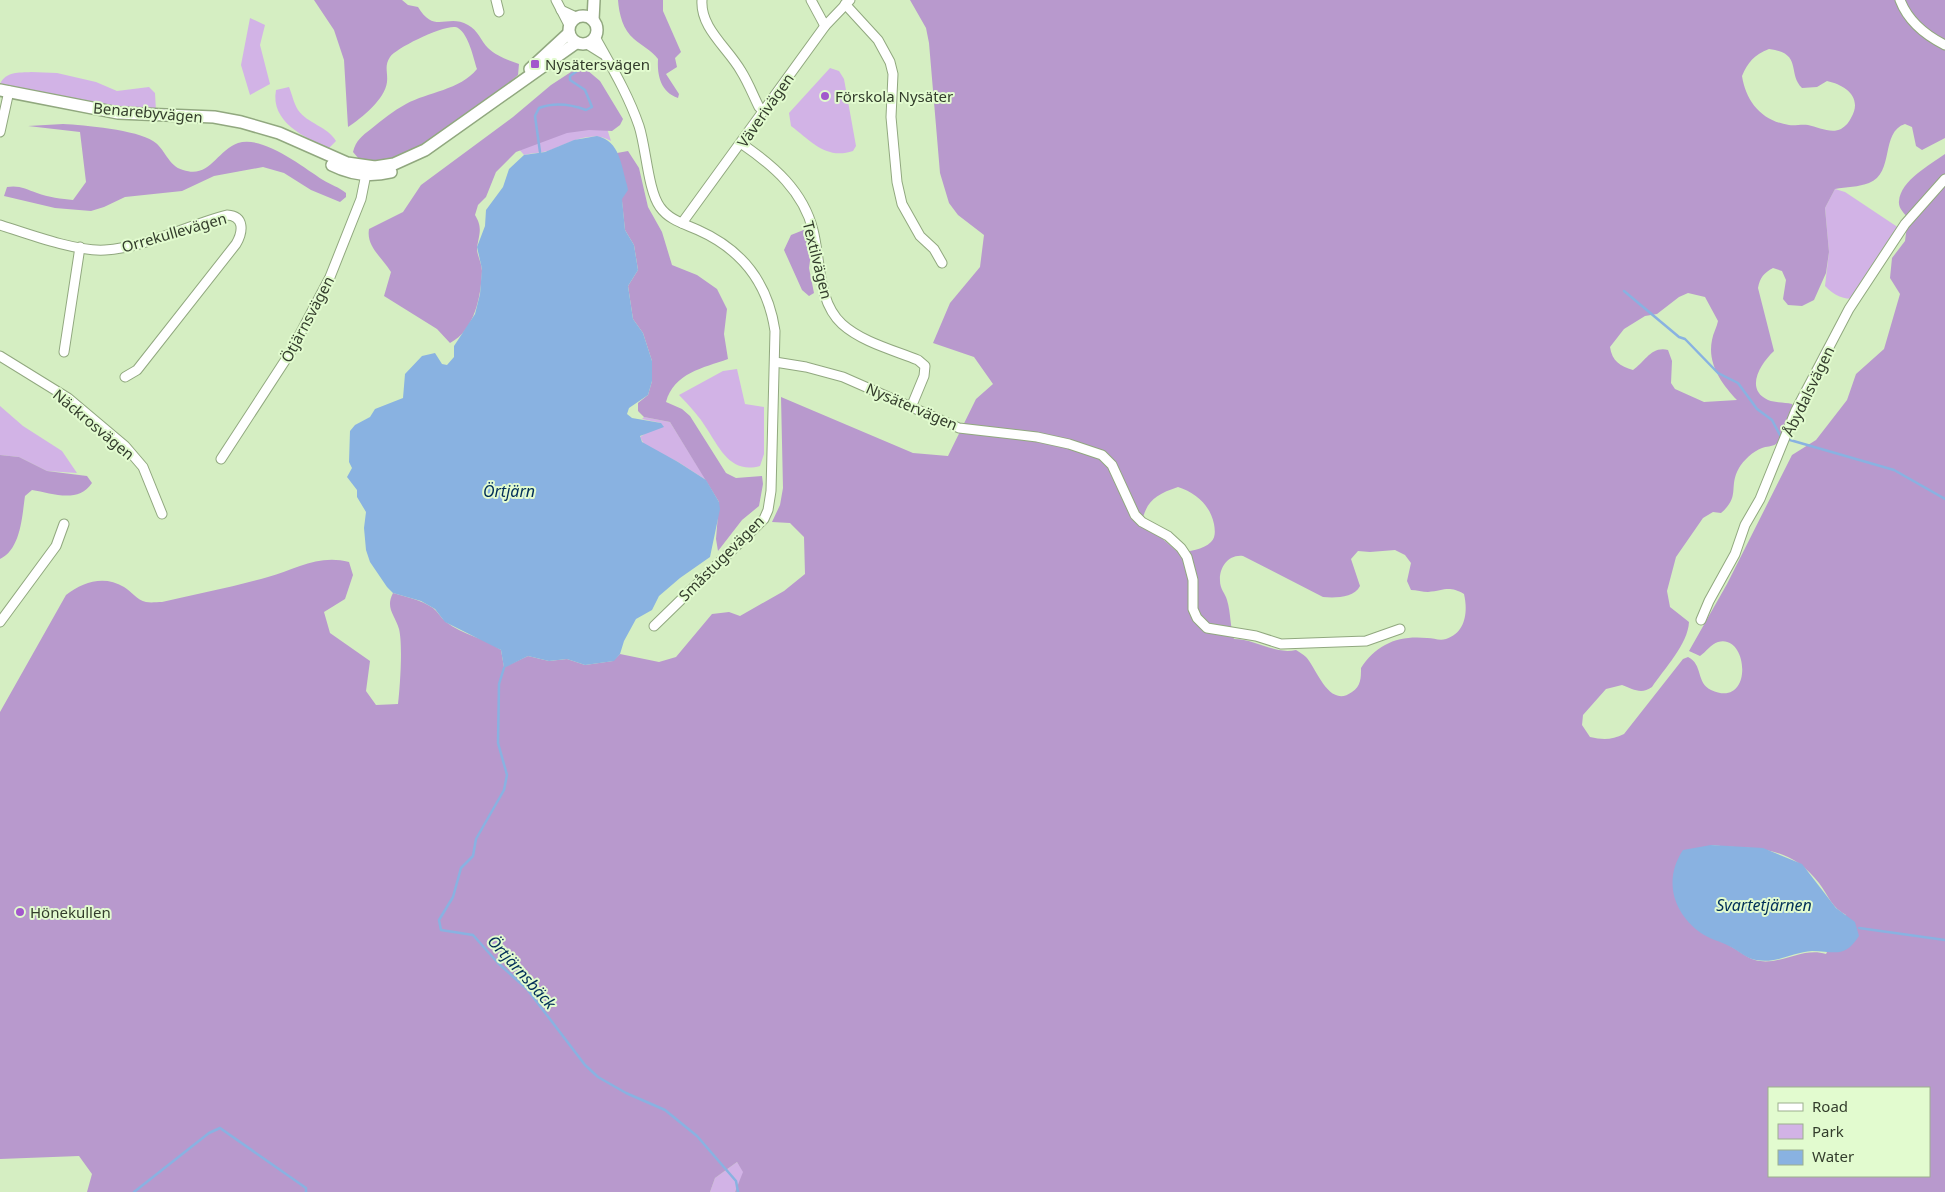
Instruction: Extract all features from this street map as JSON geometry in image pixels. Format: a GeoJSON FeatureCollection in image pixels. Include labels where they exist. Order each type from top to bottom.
{"type":"FeatureCollection","features":[{"type":"Feature","properties":{"kind":"street"},"geometry":{"type":"LineString","coordinates":[[496,0],[499,12]]}},
{"type":"Feature","properties":{"kind":"street"},"geometry":{"type":"LineString","coordinates":[[556,0],[586,41],[603,54],[622,83],[634,111],[658,204],[666,214],[731,248],[755,274],[766,293],[772,310],[775,331],[775,362]]}},
{"type":"Feature","properties":{"kind":"street","name":"Benarebyvägen"},"geometry":{"type":"LineString","coordinates":[[519,83],[534,64],[573,23],[589,0]]}},
{"type":"Feature","properties":{"kind":"street"},"geometry":{"type":"LineString","coordinates":[[586,41],[597,28],[593,20],[594,0]]}},
{"type":"Feature","properties":{"kind":"street"},"geometry":{"type":"LineString","coordinates":[[702,0],[702,14],[741,71],[759,107],[764,111]]}},
{"type":"Feature","properties":{"kind":"street"},"geometry":{"type":"LineString","coordinates":[[811,0],[825,26]]}},
{"type":"Feature","properties":{"kind":"street"},"geometry":{"type":"LineString","coordinates":[[1900,0],[1912,21],[1923,32],[1945,45]]}},
{"type":"Feature","properties":{"kind":"street"},"geometry":{"type":"LineString","coordinates":[[848,2],[878,40],[890,62],[893,74],[891,117],[897,182],[902,204],[920,236],[934,249],[942,263]]}},
{"type":"Feature","properties":{"kind":"street","name":"Väverivägen"},"geometry":{"type":"LineString","coordinates":[[682,223],[742,144],[825,26],[848,2]]}},
{"type":"Feature","properties":{"kind":"street"},"geometry":{"type":"LineString","coordinates":[[573,23],[586,16],[593,20]]}},
{"type":"Feature","properties":{"kind":"street","name":"Benarebyvägen"},"geometry":{"type":"LineString","coordinates":[[4,90],[111,112],[228,120],[266,128],[294,139],[334,166],[366,171],[397,170],[416,159],[425,150],[519,83],[586,41]]}},
{"type":"Feature","properties":{"kind":"street"},"geometry":{"type":"LineString","coordinates":[[0,132],[4,90]]}},
{"type":"Feature","properties":{"kind":"street","name":"Textilvägen"},"geometry":{"type":"LineString","coordinates":[[742,144],[781,174],[800,198],[813,230],[826,297],[838,319],[858,335],[918,360],[925,366],[924,376],[912,406]]}},
{"type":"Feature","properties":{"kind":"street","name":"Ötjärnsvägen"},"geometry":{"type":"LineString","coordinates":[[221,459],[222,454],[290,353],[330,277],[361,198],[366,171]]}},
{"type":"Feature","properties":{"kind":"street","name":"Åbydalsvägen"},"geometry":{"type":"LineString","coordinates":[[1700,620],[1735,554],[1745,525],[1760,500],[1796,410],[1849,308],[1905,224],[1945,179]]}},
{"type":"Feature","properties":{"kind":"street","name":"Orrekullevägen"},"geometry":{"type":"LineString","coordinates":[[0,225],[80,247],[102,250],[116,249],[227,215],[234,215],[241,224],[241,236],[236,244],[137,370],[125,377]]}},
{"type":"Feature","properties":{"kind":"street"},"geometry":{"type":"LineString","coordinates":[[64,352],[80,247]]}},
{"type":"Feature","properties":{"kind":"street","name":"Näckrosvägen"},"geometry":{"type":"LineString","coordinates":[[0,356],[68,398],[124,446],[143,467],[162,514]]}},
{"type":"Feature","properties":{"kind":"street","name":"Nysätervägen"},"geometry":{"type":"LineString","coordinates":[[775,362],[825,371],[912,406],[959,428],[1061,442],[1102,455],[1107,460],[1135,515],[1142,522],[1168,536],[1181,548],[1187,557],[1193,580],[1193,609],[1196,618],[1207,628],[1256,636],[1281,644],[1366,641],[1400,629]]}},
{"type":"Feature","properties":{"kind":"street","name":"Småstugevägen"},"geometry":{"type":"LineString","coordinates":[[654,626],[764,519],[768,510],[771,491],[775,362]]}},
{"type":"Feature","properties":{"kind":"street"},"geometry":{"type":"LineString","coordinates":[[0,622],[56,546],[64,524]]}},
{"type":"Feature","properties":{"kind":"green space"},"geometry":{"type":"Polygon","coordinates":[[[250,18],[265,25],[260,45],[270,84],[250,95],[241,65],[250,18]]]}},
{"type":"Feature","properties":{"kind":"green space","name":"Förskola Nysäter"},"geometry":{"type":"Polygon","coordinates":[[[830,68],[839,71],[844,79],[856,146],[853,151],[835,153],[819,148],[791,126],[789,113],[830,68]]]}},
{"type":"Feature","properties":{"kind":"green space"},"geometry":{"type":"Polygon","coordinates":[[[31,72],[57,73],[96,82],[117,91],[149,87],[155,93],[156,111],[115,108],[0,84],[9,75],[31,72]]]}},
{"type":"Feature","properties":{"kind":"green space"},"geometry":{"type":"Polygon","coordinates":[[[593,85],[611,141],[603,138],[587,137],[548,151],[524,155],[512,141],[593,85]]]}},
{"type":"Feature","properties":{"kind":"green space"},"geometry":{"type":"Polygon","coordinates":[[[289,87],[295,105],[302,115],[328,132],[336,141],[329,148],[300,134],[284,120],[278,111],[276,90],[289,87]]]}},
{"type":"Feature","properties":{"kind":"green space"},"geometry":{"type":"Polygon","coordinates":[[[1835,189],[1845,192],[1902,230],[1856,299],[1839,296],[1825,286],[1829,252],[1825,208],[1835,189]]]}},
{"type":"Feature","properties":{"kind":"green space"},"geometry":{"type":"Polygon","coordinates":[[[737,369],[745,404],[764,407],[764,454],[760,466],[750,468],[734,463],[722,452],[704,424],[679,395],[723,371],[737,369]]]}},
{"type":"Feature","properties":{"kind":"green space"},"geometry":{"type":"Polygon","coordinates":[[[0,406],[23,426],[62,451],[77,473],[47,471],[19,457],[0,455],[0,406]]]}},
{"type":"Feature","properties":{"kind":"green space"},"geometry":{"type":"Polygon","coordinates":[[[644,417],[670,422],[706,480],[678,462],[645,446],[640,437],[661,423],[642,419],[644,417]]]}},
{"type":"Feature","properties":{"kind":"green space"},"geometry":{"type":"Polygon","coordinates":[[[737,1162],[744,1172],[735,1192],[710,1192],[715,1178],[737,1162]]]}},
{"type":"Feature","properties":{"kind":"shaded area"},"geometry":{"type":"Polygon","coordinates":[[[314,0],[402,0],[408,5],[418,7],[430,20],[436,22],[454,21],[468,25],[491,51],[519,64],[518,75],[486,102],[428,143],[399,160],[373,162],[359,159],[353,152],[358,141],[383,119],[406,104],[462,82],[477,69],[468,41],[462,31],[453,27],[434,32],[402,48],[390,57],[387,66],[387,82],[382,95],[360,119],[348,127],[344,60],[334,30],[314,0]]]}},
{"type":"Feature","properties":{"kind":"shaded area"},"geometry":{"type":"Polygon","coordinates":[[[618,0],[663,0],[663,11],[681,52],[675,58],[677,67],[666,74],[679,94],[678,98],[668,92],[661,83],[658,59],[627,31],[621,16],[618,0]]]}},
{"type":"Feature","properties":{"kind":"shaded area"},"geometry":{"type":"Polygon","coordinates":[[[910,0],[1945,0],[1945,138],[1922,150],[1916,146],[1912,127],[1905,124],[1897,128],[1892,135],[1882,171],[1877,178],[1869,183],[1835,189],[1825,208],[1829,252],[1826,273],[1814,300],[1802,306],[1788,305],[1783,299],[1786,280],[1782,271],[1773,268],[1761,278],[1758,288],[1774,351],[1760,369],[1757,376],[1757,389],[1768,400],[1792,404],[1796,411],[1793,420],[1780,441],[1755,451],[1743,462],[1736,475],[1733,496],[1727,507],[1721,513],[1713,512],[1703,518],[1676,557],[1667,591],[1670,607],[1689,622],[1688,630],[1675,656],[1652,687],[1644,691],[1622,685],[1606,689],[1583,715],[1582,725],[1590,737],[1599,739],[1607,739],[1624,734],[1683,659],[1688,657],[1696,664],[1706,687],[1725,693],[1735,690],[1740,681],[1741,659],[1736,649],[1728,642],[1715,643],[1700,656],[1689,651],[1727,584],[1792,455],[1816,440],[1847,400],[1856,374],[1884,349],[1900,294],[1890,278],[1892,258],[1905,241],[1908,218],[1899,206],[1901,193],[1910,180],[1945,154],[1945,1192],[735,1192],[743,1172],[737,1162],[715,1178],[710,1192],[87,1192],[92,1174],[79,1156],[0,1159],[0,712],[66,595],[87,584],[109,581],[124,587],[143,601],[162,602],[255,581],[318,561],[338,560],[349,562],[353,575],[345,599],[324,612],[330,633],[370,661],[366,691],[376,705],[398,704],[401,645],[399,629],[390,607],[393,593],[428,605],[446,622],[501,650],[504,667],[528,656],[549,661],[567,659],[585,665],[613,661],[620,654],[659,662],[676,657],[712,614],[729,612],[740,616],[784,591],[805,574],[804,537],[790,523],[772,522],[780,505],[783,488],[781,397],[913,453],[948,456],[976,399],[993,384],[974,357],[933,343],[950,303],[980,267],[984,235],[958,215],[949,203],[940,173],[929,43],[926,28],[910,0]],[[1769,49],[1752,60],[1742,76],[1747,94],[1763,115],[1779,123],[1808,125],[1829,130],[1841,129],[1847,124],[1854,111],[1855,104],[1851,94],[1846,89],[1827,81],[1817,87],[1802,88],[1795,76],[1790,59],[1780,51],[1769,49]],[[1688,293],[1679,297],[1657,314],[1645,316],[1624,329],[1610,347],[1613,356],[1624,367],[1633,370],[1653,352],[1662,349],[1668,350],[1672,361],[1671,383],[1675,389],[1704,402],[1737,400],[1721,380],[1714,365],[1711,349],[1718,321],[1705,297],[1688,293]],[[1178,487],[1163,493],[1148,505],[1141,527],[1157,534],[1179,553],[1208,545],[1213,540],[1215,531],[1212,517],[1206,506],[1196,496],[1178,487]],[[1395,550],[1358,551],[1351,559],[1360,586],[1349,595],[1338,597],[1323,597],[1243,556],[1233,557],[1223,567],[1220,581],[1228,605],[1234,639],[1250,641],[1273,649],[1296,650],[1306,657],[1330,692],[1344,696],[1357,687],[1361,678],[1361,668],[1381,647],[1407,638],[1417,637],[1443,640],[1453,636],[1462,627],[1464,621],[1466,607],[1464,594],[1450,589],[1428,592],[1411,590],[1407,581],[1411,563],[1405,555],[1395,550]],[[1711,845],[1730,946],[1752,959],[1764,961],[1773,961],[1799,954],[1817,952],[1826,954],[1846,915],[1834,905],[1819,883],[1807,870],[1795,861],[1770,851],[1711,845]]]}},
{"type":"Feature","properties":{"kind":"shaded area"},"geometry":{"type":"Polygon","coordinates":[[[574,70],[587,70],[600,81],[623,119],[620,125],[612,131],[589,130],[567,133],[516,152],[496,172],[486,197],[478,205],[475,215],[480,227],[477,248],[482,271],[478,301],[471,321],[465,330],[450,343],[437,329],[384,296],[391,272],[372,247],[369,229],[403,212],[421,185],[513,117],[551,85],[574,70]]]}},
{"type":"Feature","properties":{"kind":"shaded area"},"geometry":{"type":"Polygon","coordinates":[[[63,124],[110,129],[145,137],[157,144],[178,168],[192,172],[206,168],[230,147],[238,143],[259,144],[294,160],[346,193],[346,197],[340,202],[311,190],[284,173],[263,167],[214,176],[182,191],[125,197],[91,211],[55,208],[4,196],[7,187],[15,187],[46,196],[73,200],[86,182],[80,132],[28,126],[63,124]]]}},
{"type":"Feature","properties":{"kind":"shaded area"},"geometry":{"type":"Polygon","coordinates":[[[628,151],[639,168],[648,207],[662,232],[672,265],[697,275],[717,289],[727,309],[724,334],[728,359],[700,369],[683,378],[670,392],[666,402],[682,409],[690,416],[726,473],[736,478],[762,476],[763,484],[759,506],[742,520],[718,551],[716,539],[719,502],[670,422],[644,417],[638,411],[638,403],[648,395],[652,381],[652,361],[643,333],[633,319],[628,286],[638,270],[634,245],[625,230],[617,153],[628,151]]]}},
{"type":"Feature","properties":{"kind":"shaded area"},"geometry":{"type":"Polygon","coordinates":[[[806,229],[812,246],[809,268],[814,293],[809,296],[802,290],[784,250],[791,235],[806,229]]]}},
{"type":"Feature","properties":{"kind":"shaded area"},"geometry":{"type":"Polygon","coordinates":[[[0,455],[19,457],[47,471],[87,476],[92,483],[80,493],[64,496],[32,490],[25,496],[16,540],[7,554],[0,559],[0,455]]]}},
{"type":"Feature","properties":{"kind":"water","name":"Örtjärn"},"geometry":{"type":"Polygon","coordinates":[[[597,136],[611,143],[615,148],[627,185],[628,190],[622,199],[625,230],[634,245],[638,270],[628,286],[633,319],[643,333],[652,361],[652,381],[648,395],[629,408],[627,414],[632,418],[661,423],[664,427],[640,436],[642,442],[706,480],[719,502],[720,509],[710,557],[680,578],[659,596],[652,610],[636,619],[624,641],[620,654],[614,661],[585,665],[567,659],[549,661],[528,656],[504,668],[501,650],[445,622],[435,609],[421,601],[393,593],[370,562],[366,550],[364,528],[366,512],[357,497],[357,490],[347,477],[352,468],[349,462],[350,431],[355,425],[370,417],[375,409],[403,398],[405,374],[422,356],[435,353],[442,364],[447,365],[454,357],[454,346],[475,314],[480,294],[482,269],[477,247],[485,226],[486,210],[503,187],[509,169],[524,155],[545,152],[574,140],[597,136]]]}},
{"type":"Feature","properties":{"kind":"water","name":"Svartetjärnen"},"geometry":{"type":"Polygon","coordinates":[[[1711,845],[1763,848],[1802,864],[1836,908],[1855,922],[1859,936],[1844,951],[1812,951],[1764,961],[1749,958],[1704,935],[1691,925],[1678,906],[1674,895],[1673,873],[1683,850],[1711,845]]]}},
{"type":"Feature","properties":{"kind":"waterway"},"geometry":{"type":"LineString","coordinates":[[540,152],[535,116],[539,108],[557,104],[586,110],[592,107],[585,90],[570,80],[570,76],[580,69],[580,66]]}},
{"type":"Feature","properties":{"kind":"waterway"},"geometry":{"type":"LineString","coordinates":[[1624,291],[1679,337],[1685,339],[1718,373],[1738,383],[1757,409],[1772,420],[1781,437]]}},
{"type":"Feature","properties":{"kind":"waterway"},"geometry":{"type":"LineString","coordinates":[[1790,440],[1894,470],[1945,499]]}},
{"type":"Feature","properties":{"kind":"waterway","name":"Örtjärnsbäck"},"geometry":{"type":"LineString","coordinates":[[504,668],[499,684],[498,743],[507,775],[504,790],[476,839],[473,856],[461,868],[453,897],[439,920],[441,930],[473,935],[498,963],[527,989],[585,1065],[598,1077],[626,1093],[665,1110],[697,1136],[736,1181],[738,1192]]}},
{"type":"Feature","properties":{"kind":"waterway"},"geometry":{"type":"LineString","coordinates":[[1859,928],[1945,940]]}},
{"type":"Feature","properties":{"kind":"waterway"},"geometry":{"type":"LineString","coordinates":[[134,1192],[209,1133],[220,1128],[306,1188],[306,1192]]}},
{"type":"Feature","properties":{"kind":"place","name":"Nysätersvägen"},"geometry":{"type":"Point","coordinates":[535,64]}},
{"type":"Feature","properties":{"kind":"place","name":"Förskola Nysäter"},"geometry":{"type":"Point","coordinates":[825,96]}},
{"type":"Feature","properties":{"kind":"place","name":"Hönekullen"},"geometry":{"type":"Point","coordinates":[20,912]}}]}
